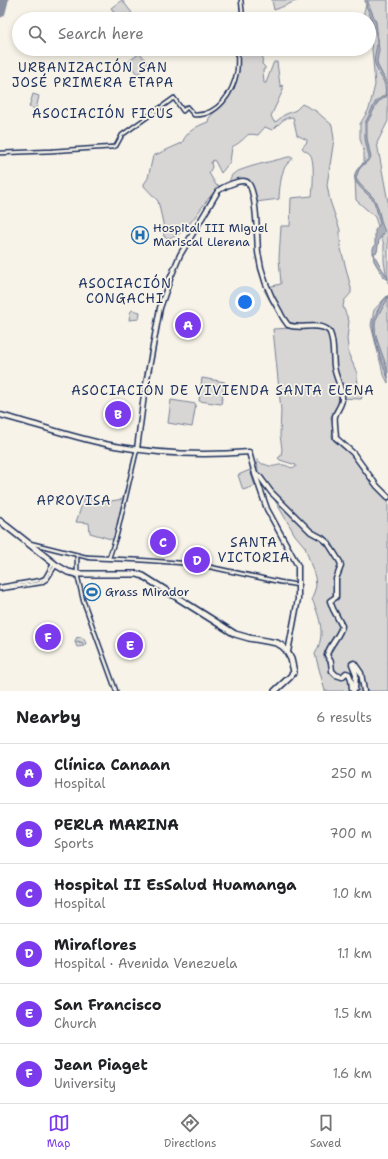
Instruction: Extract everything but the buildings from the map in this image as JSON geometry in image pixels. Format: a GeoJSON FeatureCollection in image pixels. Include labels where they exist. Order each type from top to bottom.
{"type":"FeatureCollection","features":[{"type":"Feature","properties":{"kind":"highway"},"geometry":{"type":"LineString","coordinates":[[0,522],[55,564],[68,572],[77,574],[137,574],[241,636],[277,643],[287,651],[294,668],[294,672],[274,691]]}},
{"type":"Feature","properties":{"kind":"main road"},"geometry":{"type":"LineString","coordinates":[[136,449],[143,400],[160,308],[177,261],[220,189],[242,180],[246,181],[250,185],[254,202],[260,266],[269,294],[288,325],[296,327],[319,327],[329,332],[332,339],[335,373],[342,397],[335,419],[336,438],[353,453],[377,486],[388,497]]}},
{"type":"Feature","properties":{"kind":"main road"},"geometry":{"type":"LineString","coordinates":[[0,415],[87,439],[136,449],[189,454],[249,452],[267,509],[298,566],[298,599],[287,651]]}},
{"type":"Feature","properties":{"kind":"main road"},"geometry":{"type":"LineString","coordinates":[[255,474],[260,477],[271,492],[311,532],[328,543],[340,562],[336,578],[336,597],[330,601],[342,626],[330,646],[327,655],[331,662],[332,671],[336,675],[342,677],[346,673],[349,674],[353,690],[355,689],[356,674],[352,664],[353,663],[361,673],[364,691]]}},
{"type":"Feature","properties":{"kind":"street"},"geometry":{"type":"LineString","coordinates":[[241,0],[242,12]]}},
{"type":"Feature","properties":{"kind":"street"},"geometry":{"type":"LineString","coordinates":[[0,153],[107,148],[116,146],[122,135],[174,98],[183,111],[187,107],[194,114],[207,113],[215,109],[227,96],[233,86],[237,70],[238,56]]}},
{"type":"Feature","properties":{"kind":"street"},"geometry":{"type":"LineString","coordinates":[[109,558],[117,534],[136,449]]}},
{"type":"Feature","properties":{"kind":"street"},"geometry":{"type":"LineString","coordinates":[[26,542],[90,558],[200,564],[298,585]]}},
{"type":"Feature","properties":{"kind":"street"},"geometry":{"type":"LineString","coordinates":[[77,555],[77,574],[91,625],[116,691]]}},
{"type":"Feature","properties":{"kind":"street"},"geometry":{"type":"LineString","coordinates":[[0,588],[41,583],[47,579],[55,564]]}},
{"type":"Feature","properties":{"kind":"shaded area"},"geometry":{"type":"Polygon","coordinates":[[[122,0],[131,12],[114,12],[111,8],[122,0]]]}},
{"type":"Feature","properties":{"kind":"shaded area"},"geometry":{"type":"Polygon","coordinates":[[[272,0],[299,0],[274,10],[272,0]]]}},
{"type":"Feature","properties":{"kind":"shaded area"},"geometry":{"type":"Polygon","coordinates":[[[365,0],[367,0],[372,12],[369,12],[365,0]]]}},
{"type":"Feature","properties":{"kind":"shaded area"},"geometry":{"type":"Polygon","coordinates":[[[369,0],[388,0],[388,121],[377,143],[388,202],[388,283],[384,262],[384,245],[375,217],[356,200],[355,177],[364,161],[364,153],[360,138],[360,124],[369,109],[375,85],[373,56],[376,56],[376,12],[365,12],[369,0]]]}},
{"type":"Feature","properties":{"kind":"shaded area"},"geometry":{"type":"Polygon","coordinates":[[[376,22],[379,50],[377,61],[388,85],[388,93],[386,97],[378,102],[367,123],[367,138],[371,158],[359,169],[356,178],[373,197],[378,208],[385,232],[379,240],[377,252],[374,253],[380,266],[388,277],[388,280],[383,276],[374,261],[373,248],[375,246],[375,230],[380,224],[376,207],[372,199],[358,185],[355,178],[356,171],[369,157],[365,139],[365,123],[376,101],[385,95],[386,90],[384,82],[376,68],[374,59],[376,56],[376,22]]]}},
{"type":"Feature","properties":{"kind":"shaded area"},"geometry":{"type":"Polygon","coordinates":[[[136,56],[142,56],[149,65],[137,74],[128,62],[136,56]]]}},
{"type":"Feature","properties":{"kind":"shaded area"},"geometry":{"type":"Polygon","coordinates":[[[238,56],[263,56],[262,64],[265,67],[263,70],[264,83],[266,83],[274,62],[277,62],[280,85],[281,87],[283,85],[283,90],[271,116],[274,122],[284,115],[296,110],[302,104],[316,111],[332,125],[334,139],[327,185],[330,201],[340,230],[341,249],[351,288],[351,293],[344,301],[343,307],[349,321],[347,339],[349,355],[357,373],[358,385],[362,398],[340,398],[339,395],[338,404],[331,417],[333,428],[332,436],[333,440],[345,450],[349,446],[373,480],[388,497],[388,691],[325,691],[315,654],[320,640],[321,626],[312,599],[316,586],[315,577],[305,547],[295,535],[258,471],[257,459],[262,464],[270,466],[284,465],[291,468],[296,467],[296,465],[278,458],[281,456],[282,449],[280,435],[281,410],[273,329],[291,328],[282,322],[264,290],[268,287],[281,284],[279,258],[281,226],[290,226],[291,198],[312,196],[312,157],[302,148],[307,140],[297,135],[293,117],[286,118],[272,130],[265,127],[258,135],[248,135],[232,147],[230,162],[221,173],[213,160],[209,173],[216,185],[219,186],[228,184],[232,175],[236,172],[258,164],[293,157],[292,160],[286,165],[282,174],[279,199],[256,202],[251,199],[248,187],[245,183],[235,183],[216,191],[186,228],[179,234],[171,237],[164,237],[163,223],[158,201],[144,186],[148,178],[153,156],[182,143],[187,135],[193,130],[208,122],[209,118],[225,101],[233,86],[238,56]]]}},
{"type":"Feature","properties":{"kind":"shaded area"},"geometry":{"type":"Polygon","coordinates":[[[33,94],[39,96],[36,109],[29,107],[33,94]]]}},
{"type":"Feature","properties":{"kind":"shaded area"},"geometry":{"type":"Polygon","coordinates":[[[388,295],[388,383],[383,373],[371,325],[374,310],[388,295]]]}},
{"type":"Feature","properties":{"kind":"shaded area"},"geometry":{"type":"Polygon","coordinates":[[[388,295],[386,303],[377,318],[375,326],[377,339],[386,365],[388,378],[376,342],[373,323],[379,308],[388,295]]]}},
{"type":"Feature","properties":{"kind":"shaded area"},"geometry":{"type":"Polygon","coordinates":[[[132,310],[140,312],[139,319],[129,320],[132,310]]]}},
{"type":"Feature","properties":{"kind":"shaded area"},"geometry":{"type":"Polygon","coordinates":[[[202,378],[225,382],[221,404],[199,401],[202,378]]]}},
{"type":"Feature","properties":{"kind":"shaded area"},"geometry":{"type":"Polygon","coordinates":[[[171,400],[196,404],[192,427],[168,423],[171,400]]]}},
{"type":"Feature","properties":{"kind":"shaded area"},"geometry":{"type":"Polygon","coordinates":[[[250,470],[255,486],[243,490],[238,475],[250,470]]]}},
{"type":"Feature","properties":{"kind":"shaded area"},"geometry":{"type":"Polygon","coordinates":[[[88,497],[105,502],[123,499],[114,540],[90,533],[89,523],[76,522],[84,499],[88,497]]]}},
{"type":"Feature","properties":{"kind":"shaded area"},"geometry":{"type":"Polygon","coordinates":[[[81,637],[86,643],[84,646],[77,647],[76,642],[76,638],[81,637]]]}},
{"type":"Feature","properties":{"kind":"taxiway"},"geometry":{"type":"LineString","coordinates":[[0,5],[3,2]]}},
{"type":"Feature","properties":{"kind":"runway"},"geometry":{"type":"LineString","coordinates":[[0,12],[3,0]]}},
{"type":"Feature","properties":{"kind":"place","name":"Hospital III Miguel Mariscal Llerena"},"geometry":{"type":"Point","coordinates":[140,235]}},
{"type":"Feature","properties":{"kind":"place","name":"Clínica Canaan"},"geometry":{"type":"Point","coordinates":[188,325]}},
{"type":"Feature","properties":{"kind":"place","name":"PERLA MARINA"},"geometry":{"type":"Point","coordinates":[118,414]}},
{"type":"Feature","properties":{"kind":"place","name":"Hospital II EsSalud Huamanga"},"geometry":{"type":"Point","coordinates":[163,542]}},
{"type":"Feature","properties":{"kind":"place","name":"Miraflores"},"geometry":{"type":"Point","coordinates":[197,560]}},
{"type":"Feature","properties":{"kind":"place","name":"Grass Mirador"},"geometry":{"type":"Point","coordinates":[92,592]}},
{"type":"Feature","properties":{"kind":"place","name":"Jean Piaget"},"geometry":{"type":"Point","coordinates":[48,637]}},
{"type":"Feature","properties":{"kind":"place","name":"San Francisco"},"geometry":{"type":"Point","coordinates":[130,645]}},
{"type":"Feature","properties":{"kind":"district","name":"URBANIZACIÓN SAN JOSÉ PRIMERA ETAPA"},"geometry":{"type":"Point","coordinates":[93,74]}},
{"type":"Feature","properties":{"kind":"district","name":"ASOCIACIÓN FICUS"},"geometry":{"type":"Point","coordinates":[103,113]}},
{"type":"Feature","properties":{"kind":"district","name":"ASOCIACIÓN CONGACHI"},"geometry":{"type":"Point","coordinates":[125,290]}},
{"type":"Feature","properties":{"kind":"district","name":"ASOCIACIÓN DE VIVIENDA SANTA ELENA"},"geometry":{"type":"Point","coordinates":[223,390]}},
{"type":"Feature","properties":{"kind":"district","name":"APROVISA"},"geometry":{"type":"Point","coordinates":[74,500]}},
{"type":"Feature","properties":{"kind":"district","name":"SANTA VICTORIA"},"geometry":{"type":"Point","coordinates":[254,550]}}]}
